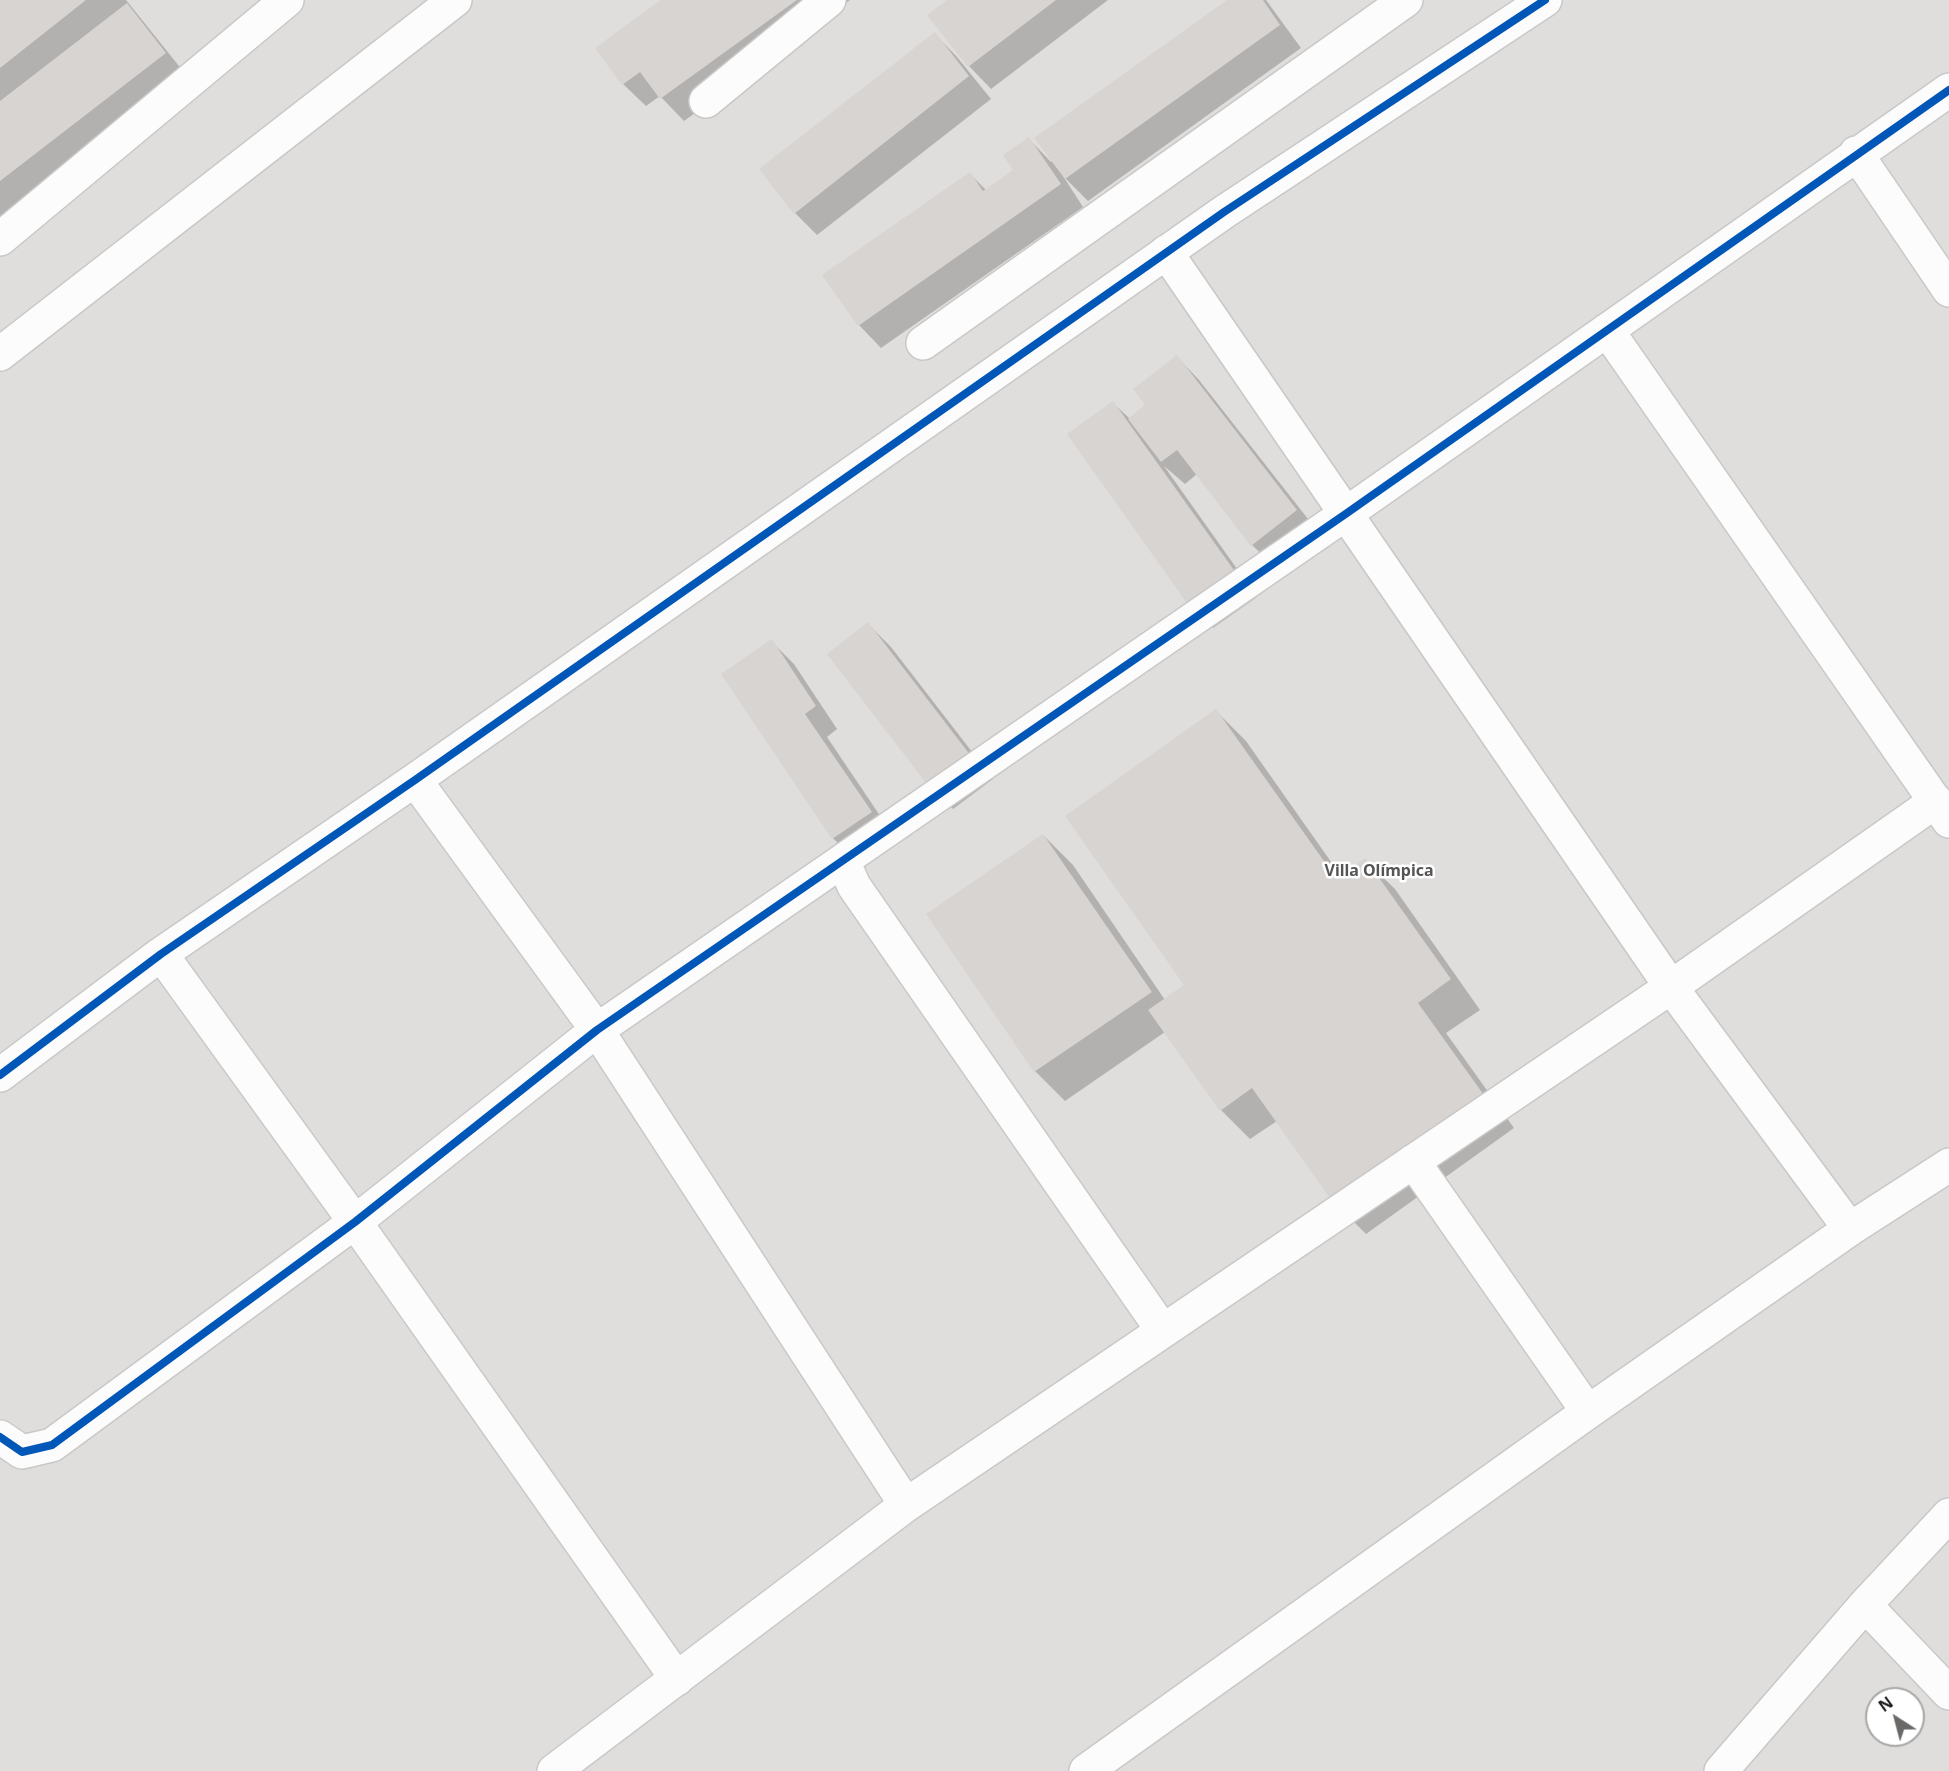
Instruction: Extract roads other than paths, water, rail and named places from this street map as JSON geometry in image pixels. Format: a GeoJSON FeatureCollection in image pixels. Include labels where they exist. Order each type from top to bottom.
{"type":"FeatureCollection","features":[{"type":"Feature","properties":{"kind":"street"},"geometry":{"type":"LineString","coordinates":[[0,239],[286,0]]}},
{"type":"Feature","properties":{"kind":"street"},"geometry":{"type":"LineString","coordinates":[[706,101],[829,0]]}},
{"type":"Feature","properties":{"kind":"street"},"geometry":{"type":"LineString","coordinates":[[923,343],[1406,0]]}},
{"type":"Feature","properties":{"kind":"street"},"geometry":{"type":"LineString","coordinates":[[0,1075],[161,954],[415,780],[1166,252],[1545,0]]}},
{"type":"Feature","properties":{"kind":"street"},"geometry":{"type":"LineString","coordinates":[[0,354],[434,6]]}},
{"type":"Feature","properties":{"kind":"street"},"geometry":{"type":"LineString","coordinates":[[0,1437],[22,1452],[52,1445],[355,1222],[597,1030],[1347,513],[1856,153],[1949,90]]}},
{"type":"Feature","properties":{"kind":"street"},"geometry":{"type":"LineString","coordinates":[[1856,153],[1949,290]]}},
{"type":"Feature","properties":{"kind":"street"},"geometry":{"type":"LineString","coordinates":[[1166,252],[1671,987],[1850,1229]]}},
{"type":"Feature","properties":{"kind":"street"},"geometry":{"type":"LineString","coordinates":[[554,1771],[906,1504],[1671,987],[1942,811],[1607,330]]}},
{"type":"Feature","properties":{"kind":"street"},"geometry":{"type":"LineString","coordinates":[[415,780],[597,1030],[906,1504]]}},
{"type":"Feature","properties":{"kind":"street"},"geometry":{"type":"LineString","coordinates":[[843,861],[854,886],[1162,1331]]}},
{"type":"Feature","properties":{"kind":"street"},"geometry":{"type":"LineString","coordinates":[[161,954],[355,1222],[677,1679]]}},
{"type":"Feature","properties":{"kind":"street"},"geometry":{"type":"LineString","coordinates":[[1413,1161],[1588,1412]]}},
{"type":"Feature","properties":{"kind":"street"},"geometry":{"type":"LineString","coordinates":[[1086,1771],[1588,1412],[1850,1229],[1949,1165]]}},
{"type":"Feature","properties":{"kind":"street"},"geometry":{"type":"LineString","coordinates":[[1722,1771],[1865,1605],[1949,1515]]}},
{"type":"Feature","properties":{"kind":"street"},"geometry":{"type":"LineString","coordinates":[[1865,1605],[1949,1693]]}},
{"type":"Feature","properties":{"kind":"district","name":"Villa Olímpica"},"geometry":{"type":"Point","coordinates":[1379,871]}}]}
